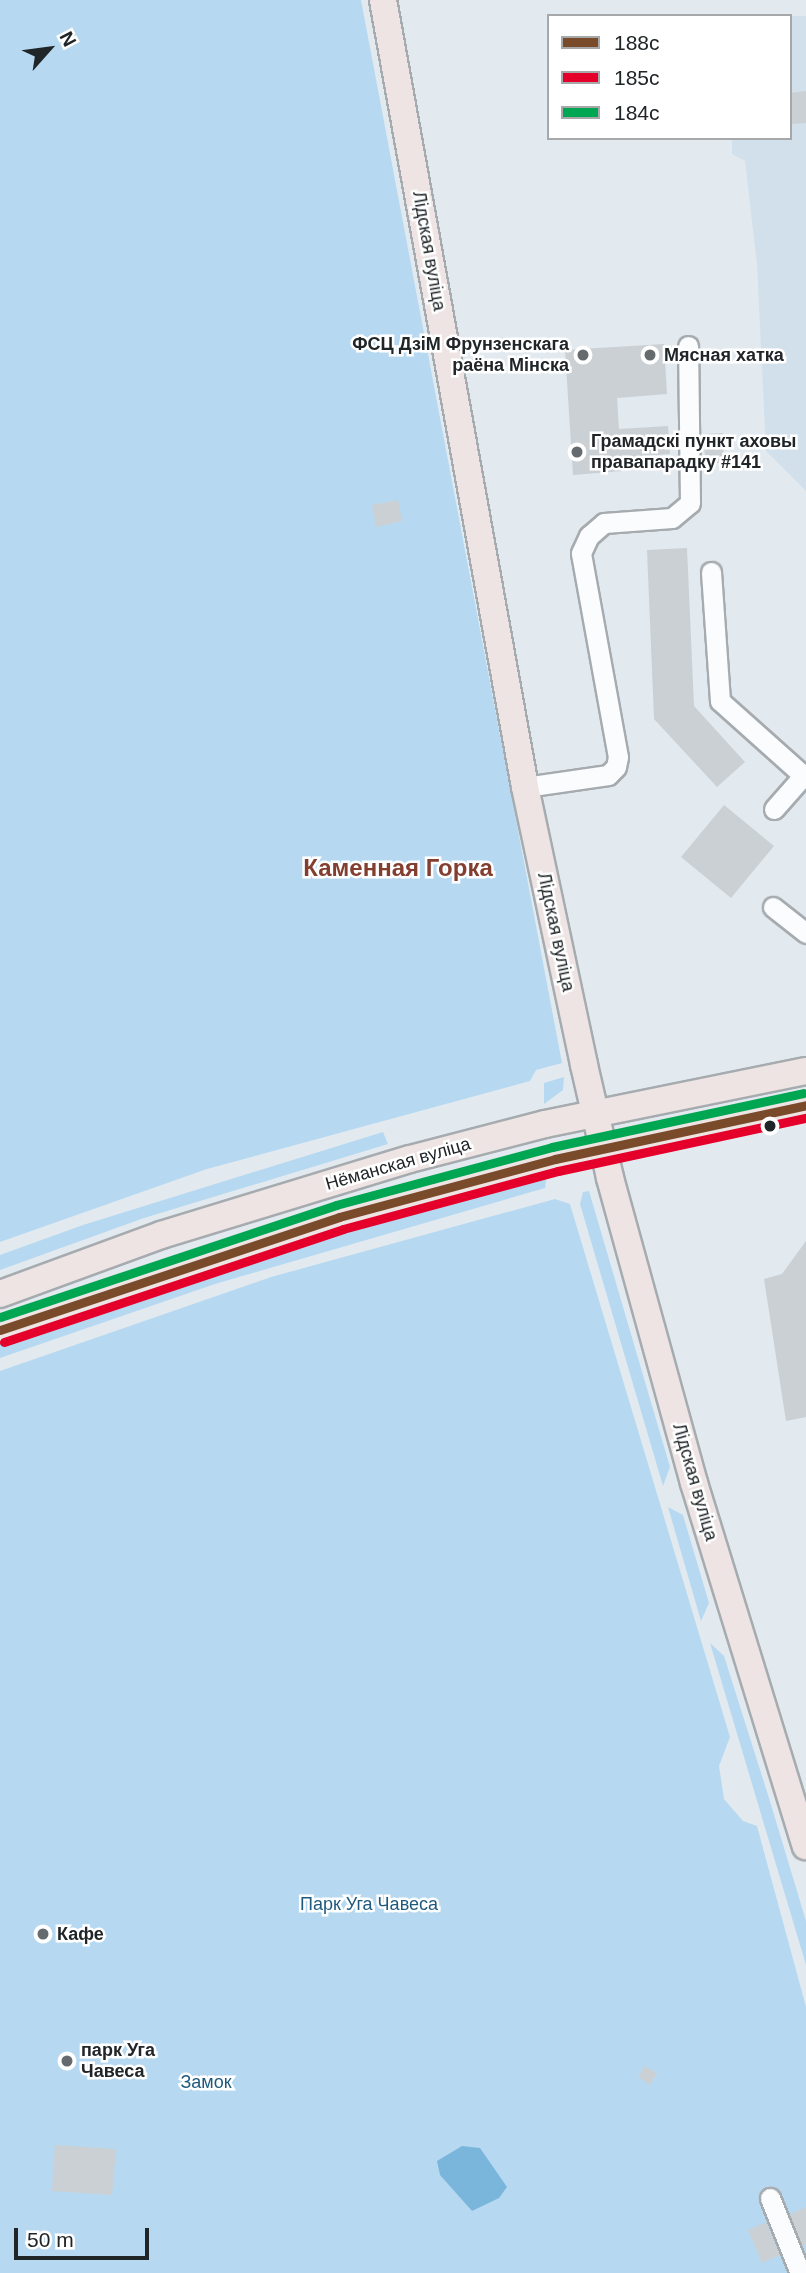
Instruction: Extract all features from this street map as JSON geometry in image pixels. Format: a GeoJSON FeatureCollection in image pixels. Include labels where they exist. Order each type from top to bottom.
{"type":"FeatureCollection","features":[{"type":"Feature","properties":{"kind":"main road","name":"Лідская вуліца"},"geometry":{"type":"LineString","coordinates":[[383,0],[525,787],[596,1113],[694,1483],[806,1846]]}},
{"type":"Feature","properties":{"kind":"main road","name":"Нёманская вуліца"},"geometry":{"type":"LineString","coordinates":[[0,1294],[161,1235],[410,1159],[596,1113],[651,1106],[806,1071]]}},
{"type":"Feature","properties":{"kind":"main road","name":"Нёманская вуліца"},"geometry":{"type":"LineString","coordinates":[[0,1330],[340,1217],[605,1149],[806,1105]]}},
{"type":"Feature","properties":{"kind":"lane"},"geometry":{"type":"LineString","coordinates":[[525,787],[608,775],[615,767],[618,757],[581,553],[589,536],[604,523],[672,518],[684,513],[690,503],[688,346]]}},
{"type":"Feature","properties":{"kind":"lane"},"geometry":{"type":"LineString","coordinates":[[712,572],[720,701],[804,777],[774,809]]}},
{"type":"Feature","properties":{"kind":"lane"},"geometry":{"type":"LineString","coordinates":[[773,907],[806,933]]}},
{"type":"Feature","properties":{"kind":"lane"},"geometry":{"type":"LineString","coordinates":[[771,2198],[800,2273]]}},
{"type":"Feature","properties":{"kind":"shaded area"},"geometry":{"type":"Polygon","coordinates":[[[792,16],[806,16],[806,491],[766,451],[757,265],[745,161],[732,154],[732,140],[792,140],[792,16]]]}},
{"type":"Feature","properties":{"kind":"shaded area"},"geometry":{"type":"Polygon","coordinates":[[[462,2146],[480,2148],[507,2187],[499,2198],[472,2211],[440,2175],[437,2161],[462,2146]]]}},
{"type":"Feature","properties":{"kind":"green space"},"geometry":{"type":"Polygon","coordinates":[[[0,0],[361,0],[562,1063],[536,1070],[530,1081],[207,1169],[0,1242],[0,0]]]}},
{"type":"Feature","properties":{"kind":"green space"},"geometry":{"type":"Polygon","coordinates":[[[564,1077],[563,1090],[544,1104],[544,1083],[564,1077]]]}},
{"type":"Feature","properties":{"kind":"green space"},"geometry":{"type":"Polygon","coordinates":[[[383,1132],[388,1144],[144,1218],[0,1270],[0,1255],[83,1225],[383,1132]]]}},
{"type":"Feature","properties":{"kind":"green space"},"geometry":{"type":"Polygon","coordinates":[[[547,1173],[545,1188],[215,1284],[0,1358],[0,1345],[66,1321],[309,1239],[547,1173]]]}},
{"type":"Feature","properties":{"kind":"green space"},"geometry":{"type":"Polygon","coordinates":[[[589,1191],[670,1467],[663,1486],[580,1204],[583,1192],[589,1191]]]}},
{"type":"Feature","properties":{"kind":"green space","name":"Парк Уга Чавеса"},"geometry":{"type":"Polygon","coordinates":[[[555,1199],[570,1204],[730,1737],[719,1766],[724,1799],[743,1821],[757,1826],[806,2007],[806,2273],[0,2273],[0,1371],[271,1277],[555,1199]]]}},
{"type":"Feature","properties":{"kind":"green space"},"geometry":{"type":"Polygon","coordinates":[[[668,1507],[683,1515],[709,1603],[701,1621],[668,1507]]]}},
{"type":"Feature","properties":{"kind":"green space"},"geometry":{"type":"Polygon","coordinates":[[[710,1643],[724,1656],[806,1921],[806,1965],[710,1643]]]}},
{"type":"Feature","properties":{"kind":"building"},"geometry":{"type":"Polygon","coordinates":[[[806,91],[806,123],[792,124],[792,93],[806,91]]]}},
{"type":"Feature","properties":{"kind":"building"},"geometry":{"type":"Polygon","coordinates":[[[664,344],[667,394],[617,398],[619,429],[668,426],[670,454],[621,458],[622,471],[573,475],[565,350],[664,344]]]}},
{"type":"Feature","properties":{"kind":"building"},"geometry":{"type":"Polygon","coordinates":[[[723,433],[724,463],[705,463],[704,434],[723,433]]]}},
{"type":"Feature","properties":{"kind":"building"},"geometry":{"type":"Polygon","coordinates":[[[398,500],[402,521],[376,527],[372,505],[398,500]]]}},
{"type":"Feature","properties":{"kind":"building"},"geometry":{"type":"Polygon","coordinates":[[[687,548],[694,706],[745,762],[717,787],[654,719],[647,550],[687,548]]]}},
{"type":"Feature","properties":{"kind":"building"},"geometry":{"type":"Polygon","coordinates":[[[724,805],[774,846],[731,898],[681,857],[724,805]]]}},
{"type":"Feature","properties":{"kind":"building"},"geometry":{"type":"Polygon","coordinates":[[[806,1241],[806,1417],[786,1421],[764,1279],[782,1274],[806,1241]]]}},
{"type":"Feature","properties":{"kind":"building"},"geometry":{"type":"Polygon","coordinates":[[[645,2066],[657,2073],[650,2085],[638,2077],[645,2066]]]}},
{"type":"Feature","properties":{"kind":"building"},"geometry":{"type":"Polygon","coordinates":[[[55,2145],[116,2149],[112,2195],[52,2191],[55,2145]]]}},
{"type":"Feature","properties":{"kind":"building"},"geometry":{"type":"Polygon","coordinates":[[[806,2207],[806,2244],[802,2246],[790,2214],[806,2207]]]}},
{"type":"Feature","properties":{"kind":"building"},"geometry":{"type":"Polygon","coordinates":[[[766,2222],[780,2255],[762,2263],[748,2230],[766,2222]]]}},
{"type":"Feature","properties":{"kind":"transit line","name":"184с"},"geometry":{"type":"LineString","coordinates":[[0,1317],[336,1205],[552,1147],[803,1093]]}},
{"type":"Feature","properties":{"kind":"transit line","name":"188с"},"geometry":{"type":"LineString","coordinates":[[0,1330],[339,1217],[555,1159],[806,1105]]}},
{"type":"Feature","properties":{"kind":"transit line","name":"185с"},"geometry":{"type":"LineString","coordinates":[[4,1342],[343,1229],[558,1171],[806,1118]]}},
{"type":"Feature","properties":{"kind":"place","name":"ФСЦ ДзіМ Фрунзенскага раёна Мінска"},"geometry":{"type":"Point","coordinates":[583,355]}},
{"type":"Feature","properties":{"kind":"place","name":"Мясная хатка"},"geometry":{"type":"Point","coordinates":[650,355]}},
{"type":"Feature","properties":{"kind":"place","name":"Грамадскі пункт аховы правапарадку #141"},"geometry":{"type":"Point","coordinates":[577,452]}},
{"type":"Feature","properties":{"kind":"place","name":"Кафе"},"geometry":{"type":"Point","coordinates":[43,1934]}},
{"type":"Feature","properties":{"kind":"place","name":"парк Уга Чавеса"},"geometry":{"type":"Point","coordinates":[67,2061]}},
{"type":"Feature","properties":{"kind":"district","name":"Каменная Горка"},"geometry":{"type":"Point","coordinates":[398,868]}},
{"type":"Feature","properties":{"kind":"park label","name":"Замок"},"geometry":{"type":"Point","coordinates":[206,2082]}}]}
